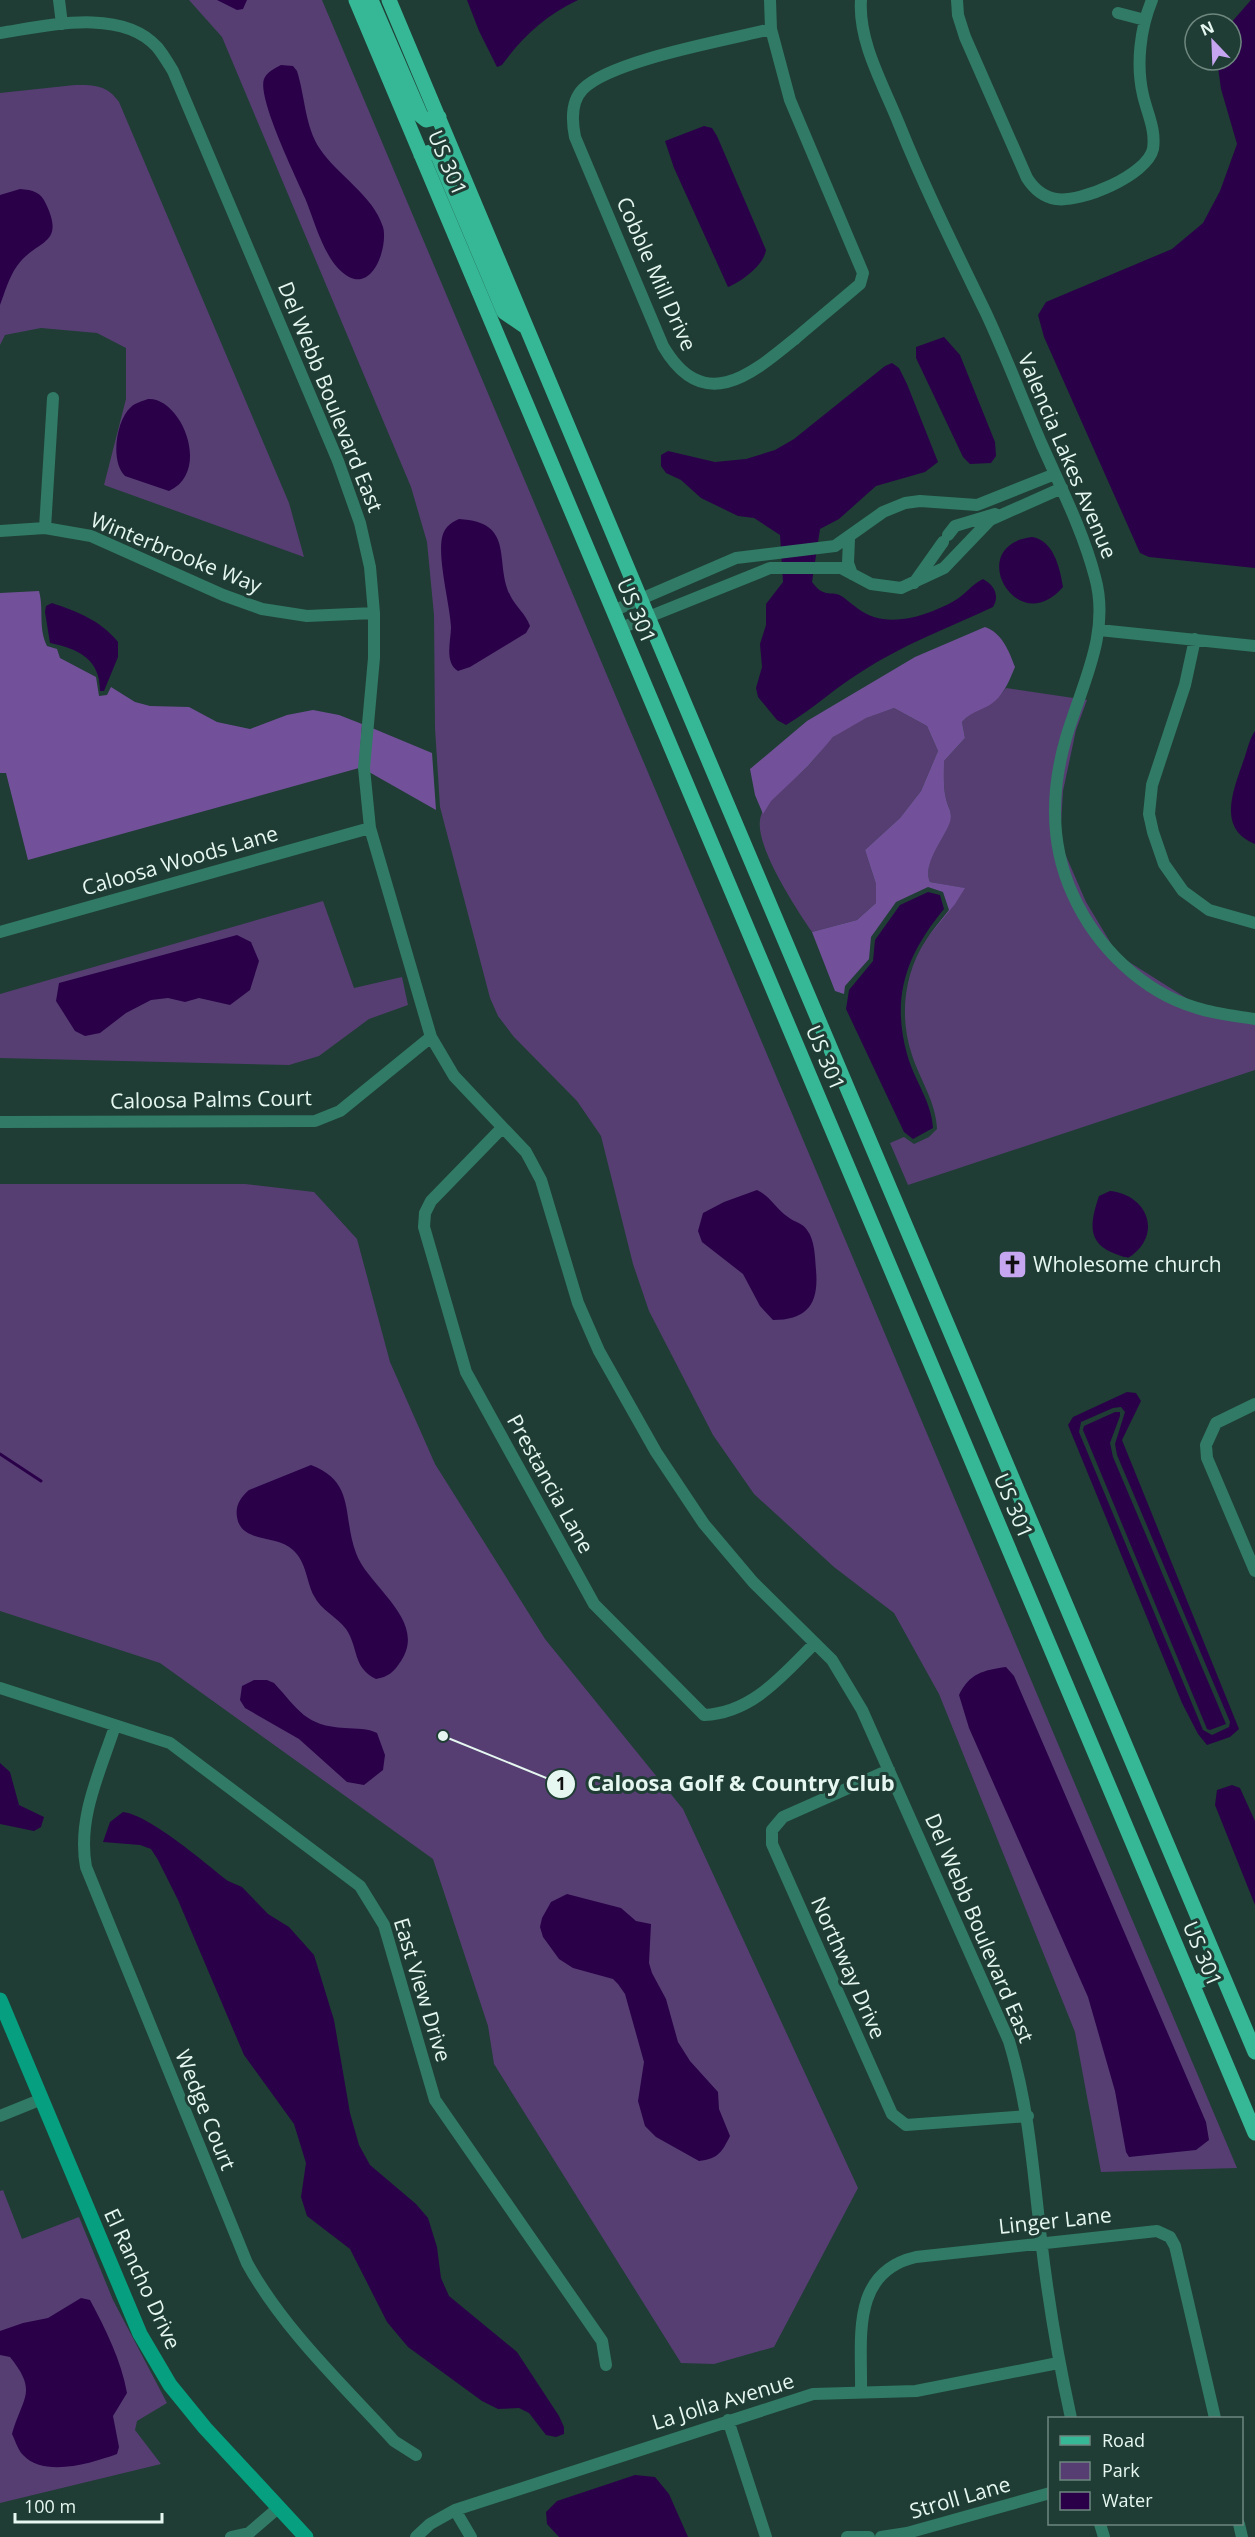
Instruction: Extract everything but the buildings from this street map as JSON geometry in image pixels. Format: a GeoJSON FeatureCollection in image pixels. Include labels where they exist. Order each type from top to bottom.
{"type":"FeatureCollection","features":[{"type":"Feature","properties":{"kind":"main road","name":"US 301"},"geometry":{"type":"LineString","coordinates":[[356,0],[1255,2133]]}},
{"type":"Feature","properties":{"kind":"main road"},"geometry":{"type":"LineString","coordinates":[[371,0],[422,116],[426,120],[439,117]]}},
{"type":"Feature","properties":{"kind":"main road","name":"US 301"},"geometry":{"type":"LineString","coordinates":[[389,0],[640,600],[1255,2052]]}},
{"type":"Feature","properties":{"kind":"main road"},"geometry":{"type":"LineString","coordinates":[[421,155],[430,152],[437,153],[504,312],[526,327]]}},
{"type":"Feature","properties":{"kind":"main road"},"geometry":{"type":"LineString","coordinates":[[1192,1984],[1221,1972]]}},
{"type":"Feature","properties":{"kind":"street"},"geometry":{"type":"LineString","coordinates":[[58,0],[62,24]]}},
{"type":"Feature","properties":{"kind":"street","name":"Cobble Mill Drive"},"geometry":{"type":"LineString","coordinates":[[770,0],[771,29],[790,100],[863,273],[860,284],[756,371],[728,383],[705,382],[688,376],[674,365],[663,346],[575,137],[572,121],[574,107],[581,90],[614,71],[650,58],[771,29]]}},
{"type":"Feature","properties":{"kind":"street","name":"Valencia Lakes Avenue"},"geometry":{"type":"LineString","coordinates":[[861,0],[867,46],[901,130],[953,248],[986,314],[1062,488],[1089,553],[1097,582],[1099,630],[1088,678],[1066,736],[1056,788],[1056,837],[1072,895],[1091,928],[1113,956],[1142,980],[1170,998],[1198,1009],[1255,1019]]}},
{"type":"Feature","properties":{"kind":"street"},"geometry":{"type":"LineString","coordinates":[[957,0],[965,37],[1027,178],[1040,193],[1057,199],[1080,196],[1120,180],[1137,172],[1149,159],[1153,134],[1143,96],[1140,68],[1145,20],[1152,0]]}},
{"type":"Feature","properties":{"kind":"street"},"geometry":{"type":"LineString","coordinates":[[1118,13],[1145,20]]}},
{"type":"Feature","properties":{"kind":"street","name":"Del Webb Boulevard East"},"geometry":{"type":"LineString","coordinates":[[0,33],[62,24],[101,22],[131,30],[156,46],[173,70],[338,461],[360,523],[370,567],[374,613],[374,658],[364,768],[370,828],[431,1037],[454,1076],[526,1152],[542,1180],[578,1303],[599,1352],[656,1452],[704,1524],[753,1582],[815,1643],[843,1676],[862,1710],[1009,2041],[1028,2116],[1041,2241],[1059,2363],[1071,2417]]}},
{"type":"Feature","properties":{"kind":"street"},"geometry":{"type":"LineString","coordinates":[[45,528],[53,398]]}},
{"type":"Feature","properties":{"kind":"street"},"geometry":{"type":"LineString","coordinates":[[613,612],[736,558],[820,550],[835,546],[849,539],[883,512],[904,503],[920,501],[977,505],[1055,474]]}},
{"type":"Feature","properties":{"kind":"street"},"geometry":{"type":"LineString","coordinates":[[621,628],[770,568],[821,566],[841,568],[871,585],[901,588],[944,568],[990,520],[1062,488]]}},
{"type":"Feature","properties":{"kind":"street"},"geometry":{"type":"LineString","coordinates":[[914,583],[955,526],[1011,509]]}},
{"type":"Feature","properties":{"kind":"street","name":"Winterbrooke Way"},"geometry":{"type":"LineString","coordinates":[[0,531],[45,528],[91,536],[223,595],[262,609],[308,616],[374,613]]}},
{"type":"Feature","properties":{"kind":"street"},"geometry":{"type":"LineString","coordinates":[[849,539],[848,563],[852,574]]}},
{"type":"Feature","properties":{"kind":"street"},"geometry":{"type":"LineString","coordinates":[[1099,630],[1255,646]]}},
{"type":"Feature","properties":{"kind":"street"},"geometry":{"type":"LineString","coordinates":[[1195,639],[1185,685],[1152,785],[1149,814],[1164,864],[1183,891],[1209,910],[1255,923]]}},
{"type":"Feature","properties":{"kind":"street","name":"Caloosa Woods Lane"},"geometry":{"type":"LineString","coordinates":[[0,932],[370,828]]}},
{"type":"Feature","properties":{"kind":"street","name":"Caloosa Palms Court"},"geometry":{"type":"LineString","coordinates":[[0,1122],[315,1120],[340,1111],[431,1037]]}},
{"type":"Feature","properties":{"kind":"street","name":"Prestancia Lane"},"geometry":{"type":"LineString","coordinates":[[502,1128],[431,1201],[425,1213],[424,1227],[466,1372],[594,1604],[704,1715],[720,1714],[763,1695],[815,1643]]}},
{"type":"Feature","properties":{"kind":"street"},"geometry":{"type":"LineString","coordinates":[[1255,1404],[1216,1423],[1206,1444],[1207,1458],[1255,1571]]}},
{"type":"Feature","properties":{"kind":"street","name":"East View Drive"},"geometry":{"type":"LineString","coordinates":[[0,1688],[170,1743],[360,1886],[384,1925],[435,2100],[602,2341],[606,2365]]}},
{"type":"Feature","properties":{"kind":"street","name":"Wedge Court"},"geometry":{"type":"LineString","coordinates":[[115,1726],[84,1821],[82,1838],[86,1867],[247,2263],[265,2296],[285,2322],[394,2441],[416,2455]]}},
{"type":"Feature","properties":{"kind":"street","name":"Northway Drive"},"geometry":{"type":"LineString","coordinates":[[889,1770],[783,1817],[772,1830],[772,1844],[892,2114],[906,2125],[1028,2116]]}},
{"type":"Feature","properties":{"kind":"street","name":"El Rancho Drive"},"geometry":{"type":"LineString","coordinates":[[0,2000],[140,2334],[170,2385],[205,2428],[306,2537]]}},
{"type":"Feature","properties":{"kind":"street"},"geometry":{"type":"LineString","coordinates":[[0,2116],[42,2099]]}},
{"type":"Feature","properties":{"kind":"street","name":"Linger Lane"},"geometry":{"type":"LineString","coordinates":[[861,2391],[864,2305],[875,2283],[900,2262],[916,2257],[1041,2241],[1157,2231],[1170,2237],[1174,2246],[1215,2417]]}},
{"type":"Feature","properties":{"kind":"street","name":"La Jolla Avenue"},"geometry":{"type":"LineString","coordinates":[[416,2537],[430,2524],[455,2510],[813,2394],[916,2391],[1059,2363]]}},
{"type":"Feature","properties":{"kind":"street"},"geometry":{"type":"LineString","coordinates":[[728,2420],[766,2537]]}},
{"type":"Feature","properties":{"kind":"street","name":"Stroll Lane"},"geometry":{"type":"LineString","coordinates":[[881,2537],[907,2533],[1048,2494]]}},
{"type":"Feature","properties":{"kind":"street"},"geometry":{"type":"LineString","coordinates":[[231,2537],[249,2533],[278,2508]]}},
{"type":"Feature","properties":{"kind":"street"},"geometry":{"type":"LineString","coordinates":[[455,2510],[471,2537]]}},
{"type":"Feature","properties":{"kind":"street"},"geometry":{"type":"LineString","coordinates":[[847,2537],[868,2537]]}},
{"type":"Feature","properties":{"kind":"green space"},"geometry":{"type":"Polygon","coordinates":[[[189,0],[322,0],[1237,2168],[1101,2172],[1075,2032],[939,1694],[894,1613],[834,1567],[754,1494],[713,1435],[649,1311],[633,1264],[601,1136],[577,1101],[514,1037],[498,1016],[490,998],[440,807],[435,728],[434,615],[427,542],[411,487],[222,37],[189,0]]]}},
{"type":"Feature","properties":{"kind":"green space"},"geometry":{"type":"Polygon","coordinates":[[[75,85],[100,87],[110,92],[119,102],[289,503],[304,557],[104,485],[126,399],[126,348],[97,333],[41,328],[5,335],[0,345],[0,93],[75,85]]]}},
{"type":"Feature","properties":{"kind":"green space"},"geometry":{"type":"Polygon","coordinates":[[[1006,688],[1087,700],[1076,730],[1063,791],[1060,842],[1086,902],[1118,955],[1191,1001],[1255,1018],[1255,1070],[908,1185],[890,1143],[904,1137],[914,1144],[929,1137],[937,1129],[934,1110],[908,1041],[905,1011],[908,981],[926,940],[956,902],[964,888],[930,882],[928,875],[931,859],[951,818],[944,790],[944,761],[965,738],[962,722],[973,712],[996,699],[1006,688]]]}},
{"type":"Feature","properties":{"kind":"green space"},"geometry":{"type":"Polygon","coordinates":[[[894,708],[927,726],[938,751],[921,791],[900,818],[865,850],[876,884],[876,903],[857,920],[812,932],[770,861],[760,832],[762,812],[773,797],[808,766],[838,733],[861,720],[894,708]]]}},
{"type":"Feature","properties":{"kind":"green space"},"geometry":{"type":"Polygon","coordinates":[[[323,901],[354,988],[402,977],[408,1005],[369,1019],[319,1056],[289,1065],[0,1058],[0,994],[323,901]]]}},
{"type":"Feature","properties":{"kind":"green space"},"geometry":{"type":"Polygon","coordinates":[[[0,1184],[245,1184],[314,1192],[357,1239],[390,1362],[435,1464],[545,1639],[683,1809],[858,2188],[774,2347],[714,2364],[681,2363],[494,2064],[488,2026],[433,1859],[160,1663],[0,1611],[0,1184]]]}},
{"type":"Feature","properties":{"kind":"green space"},"geometry":{"type":"Polygon","coordinates":[[[3,2190],[22,2239],[79,2217],[113,2300],[167,2403],[137,2421],[135,2430],[161,2464],[0,2503],[0,2191],[3,2190]]]}},
{"type":"Feature","properties":{"kind":"shaded area"},"geometry":{"type":"Polygon","coordinates":[[[39,591],[44,639],[47,646],[57,649],[60,658],[96,677],[99,696],[107,695],[111,687],[135,702],[150,706],[189,707],[217,722],[250,729],[287,715],[313,710],[339,715],[362,724],[359,768],[28,860],[6,773],[0,773],[0,593],[39,591]]]}},
{"type":"Feature","properties":{"kind":"shaded area"},"geometry":{"type":"Polygon","coordinates":[[[985,627],[1000,638],[1015,667],[999,697],[962,722],[965,738],[944,761],[944,790],[951,819],[931,860],[928,875],[930,882],[965,888],[955,904],[927,938],[949,910],[943,892],[928,887],[896,902],[871,937],[869,959],[845,986],[844,994],[835,991],[812,932],[857,920],[876,903],[876,884],[865,850],[900,818],[921,791],[938,751],[927,726],[894,708],[866,718],[833,737],[808,766],[771,801],[763,814],[755,795],[750,769],[807,721],[915,657],[985,627]]]}},
{"type":"Feature","properties":{"kind":"shaded area"},"geometry":{"type":"Polygon","coordinates":[[[372,728],[432,753],[436,810],[369,772],[372,728]]]}},
{"type":"Feature","properties":{"kind":"water"},"geometry":{"type":"Polygon","coordinates":[[[217,0],[247,0],[243,9],[237,10],[217,0]]]}},
{"type":"Feature","properties":{"kind":"water"},"geometry":{"type":"Polygon","coordinates":[[[467,0],[578,0],[535,28],[502,65],[497,67],[467,0]]]}},
{"type":"Feature","properties":{"kind":"water"},"geometry":{"type":"Polygon","coordinates":[[[1251,0],[1255,0],[1255,568],[1149,557],[1140,553],[1044,337],[1038,315],[1046,302],[1172,249],[1203,223],[1220,191],[1237,144],[1221,89],[1219,72],[1243,72],[1243,12],[1240,12],[1251,0]]]}},
{"type":"Feature","properties":{"kind":"water"},"geometry":{"type":"Polygon","coordinates":[[[281,65],[293,66],[297,71],[308,121],[320,149],[363,195],[383,227],[383,244],[378,263],[366,277],[358,279],[349,277],[333,263],[278,138],[263,89],[265,77],[271,70],[281,65]]]}},
{"type":"Feature","properties":{"kind":"water"},"geometry":{"type":"Polygon","coordinates":[[[704,126],[712,128],[717,136],[766,250],[761,261],[751,272],[728,287],[674,168],[665,141],[704,126]]]}},
{"type":"Feature","properties":{"kind":"water"},"geometry":{"type":"Polygon","coordinates":[[[20,189],[33,191],[42,197],[53,228],[46,241],[17,266],[0,305],[0,195],[20,189]]]}},
{"type":"Feature","properties":{"kind":"water"},"geometry":{"type":"Polygon","coordinates":[[[944,337],[960,355],[995,442],[996,456],[991,463],[970,464],[963,457],[916,358],[916,347],[944,337]]]}},
{"type":"Feature","properties":{"kind":"water"},"geometry":{"type":"Polygon","coordinates":[[[892,363],[899,368],[907,384],[938,462],[925,472],[876,486],[839,519],[820,529],[812,582],[821,591],[839,595],[866,614],[884,619],[915,617],[945,606],[958,599],[983,579],[995,591],[995,603],[993,607],[877,662],[786,725],[777,720],[758,697],[756,688],[762,667],[760,644],[766,625],[766,604],[783,582],[780,535],[754,518],[738,516],[701,498],[681,480],[666,473],[661,466],[661,455],[668,451],[715,462],[746,459],[775,450],[794,439],[885,366],[892,363]]]}},
{"type":"Feature","properties":{"kind":"water"},"geometry":{"type":"Polygon","coordinates":[[[148,399],[160,402],[171,410],[187,437],[190,453],[188,468],[182,481],[169,491],[125,476],[120,470],[116,451],[122,421],[131,407],[148,399]]]}},
{"type":"Feature","properties":{"kind":"water"},"geometry":{"type":"Polygon","coordinates":[[[459,519],[477,522],[489,528],[496,536],[510,595],[530,626],[526,633],[470,667],[458,671],[450,657],[451,627],[441,543],[444,531],[459,519]]]}},
{"type":"Feature","properties":{"kind":"water"},"geometry":{"type":"Polygon","coordinates":[[[1032,537],[1045,543],[1050,549],[1060,571],[1063,587],[1046,601],[1029,603],[1015,597],[1004,585],[999,571],[1001,556],[1012,544],[1032,537]]]}},
{"type":"Feature","properties":{"kind":"water"},"geometry":{"type":"Polygon","coordinates":[[[52,603],[80,613],[96,622],[118,642],[118,657],[104,691],[100,691],[96,671],[86,658],[70,649],[50,643],[45,612],[46,606],[52,603]]]}},
{"type":"Feature","properties":{"kind":"water"},"geometry":{"type":"Polygon","coordinates":[[[1255,731],[1255,844],[1243,837],[1236,829],[1231,808],[1235,785],[1255,731]]]}},
{"type":"Feature","properties":{"kind":"water"},"geometry":{"type":"Polygon","coordinates":[[[928,892],[940,895],[944,909],[920,942],[912,959],[902,994],[902,1033],[914,1073],[930,1109],[933,1128],[913,1139],[904,1132],[846,1009],[849,990],[873,961],[875,940],[900,905],[928,892]]]}},
{"type":"Feature","properties":{"kind":"water"},"geometry":{"type":"Polygon","coordinates":[[[237,935],[251,942],[259,961],[250,990],[230,1005],[199,998],[185,1002],[168,998],[151,1000],[126,1013],[100,1033],[85,1036],[75,1031],[56,1001],[59,983],[237,935]]]}},
{"type":"Feature","properties":{"kind":"water"},"geometry":{"type":"Polygon","coordinates":[[[757,1190],[790,1219],[803,1226],[812,1239],[815,1260],[815,1292],[809,1307],[795,1317],[773,1320],[760,1306],[743,1274],[702,1242],[698,1231],[703,1213],[724,1202],[757,1190]]]}},
{"type":"Feature","properties":{"kind":"water"},"geometry":{"type":"Polygon","coordinates":[[[1110,1191],[1134,1200],[1142,1208],[1147,1218],[1148,1228],[1145,1239],[1139,1249],[1128,1258],[1105,1249],[1094,1236],[1093,1219],[1099,1196],[1110,1191]]]}},
{"type":"Feature","properties":{"kind":"water"},"geometry":{"type":"Polygon","coordinates":[[[1127,1392],[1136,1393],[1141,1401],[1122,1440],[1239,1729],[1230,1737],[1207,1745],[1198,1734],[1182,1703],[1068,1425],[1073,1417],[1127,1392]],[[1121,1407],[1113,1408],[1081,1422],[1079,1432],[1203,1730],[1212,1735],[1229,1727],[1230,1722],[1117,1455],[1115,1444],[1125,1412],[1121,1407]]]}},
{"type":"Feature","properties":{"kind":"water"},"geometry":{"type":"Polygon","coordinates":[[[1115,1412],[1120,1412],[1120,1416],[1110,1443],[1113,1457],[1226,1724],[1210,1730],[1207,1729],[1083,1430],[1084,1426],[1115,1412]]]}},
{"type":"Feature","properties":{"kind":"water"},"geometry":{"type":"Polygon","coordinates":[[[311,1465],[325,1472],[335,1481],[341,1491],[352,1539],[362,1566],[393,1604],[407,1632],[407,1646],[401,1661],[384,1677],[376,1679],[363,1669],[346,1629],[317,1601],[298,1555],[286,1545],[253,1535],[240,1526],[237,1509],[243,1495],[249,1490],[311,1465]]]}},
{"type":"Feature","properties":{"kind":"water"},"geometry":{"type":"Polygon","coordinates":[[[1006,1667],[1014,1676],[1206,2122],[1209,2140],[1196,2150],[1129,2157],[1126,2152],[1115,2091],[1088,1997],[969,1728],[959,1695],[967,1682],[978,1674],[1006,1667]]]}},
{"type":"Feature","properties":{"kind":"water"},"geometry":{"type":"Polygon","coordinates":[[[254,1680],[267,1680],[274,1683],[297,1709],[312,1720],[331,1727],[366,1729],[377,1733],[385,1755],[383,1770],[364,1785],[347,1782],[299,1739],[245,1708],[240,1700],[242,1686],[254,1680]]]}},
{"type":"Feature","properties":{"kind":"water"},"geometry":{"type":"Polygon","coordinates":[[[0,1763],[10,1772],[19,1805],[44,1817],[41,1827],[34,1831],[0,1824],[0,1763]]]}},
{"type":"Feature","properties":{"kind":"water"},"geometry":{"type":"Polygon","coordinates":[[[1232,1785],[1240,1788],[1255,1821],[1255,1905],[1215,1805],[1217,1790],[1232,1785]]]}},
{"type":"Feature","properties":{"kind":"water"},"geometry":{"type":"Polygon","coordinates":[[[123,1812],[148,1822],[192,1852],[228,1881],[242,1887],[268,1914],[289,1927],[314,1955],[334,2020],[350,2113],[359,2145],[370,2165],[416,2204],[428,2218],[437,2247],[441,2278],[449,2296],[517,2352],[559,2416],[564,2427],[564,2434],[556,2437],[546,2435],[529,2413],[519,2408],[498,2409],[482,2401],[408,2347],[387,2322],[350,2249],[307,2216],[301,2197],[306,2163],[294,2124],[244,2055],[178,1900],[158,1860],[151,1849],[140,1845],[103,1842],[110,1822],[123,1812]]]}},
{"type":"Feature","properties":{"kind":"water"},"geometry":{"type":"Polygon","coordinates":[[[567,1894],[621,1908],[636,1921],[651,1924],[649,1963],[666,1999],[678,2042],[690,2061],[718,2092],[719,2109],[730,2136],[722,2150],[715,2156],[699,2161],[656,2137],[645,2126],[638,2101],[644,2062],[625,1994],[613,1979],[573,1968],[559,1959],[543,1937],[540,1927],[542,1918],[551,1902],[567,1894]]]}},
{"type":"Feature","properties":{"kind":"water"},"geometry":{"type":"Polygon","coordinates":[[[81,2298],[90,2300],[121,2369],[127,2393],[113,2416],[119,2447],[117,2454],[95,2461],[68,2466],[43,2466],[23,2455],[12,2434],[24,2402],[26,2387],[24,2378],[10,2357],[0,2355],[0,2331],[48,2318],[81,2298]]]}},
{"type":"Feature","properties":{"kind":"water"},"geometry":{"type":"Polygon","coordinates":[[[635,2475],[655,2477],[669,2494],[688,2537],[559,2537],[547,2524],[546,2512],[557,2501],[635,2475]]]}},
{"type":"Feature","properties":{"kind":"waterway"},"geometry":{"type":"LineString","coordinates":[[0,1454],[41,1481]]}},
{"type":"Feature","properties":{"kind":"place","name":"Wholesome church"},"geometry":{"type":"Point","coordinates":[1012,1265]}},
{"type":"Feature","properties":{"kind":"place","name":"Caloosa Golf & Country Club"},"geometry":{"type":"Point","coordinates":[443,1736]}}]}
